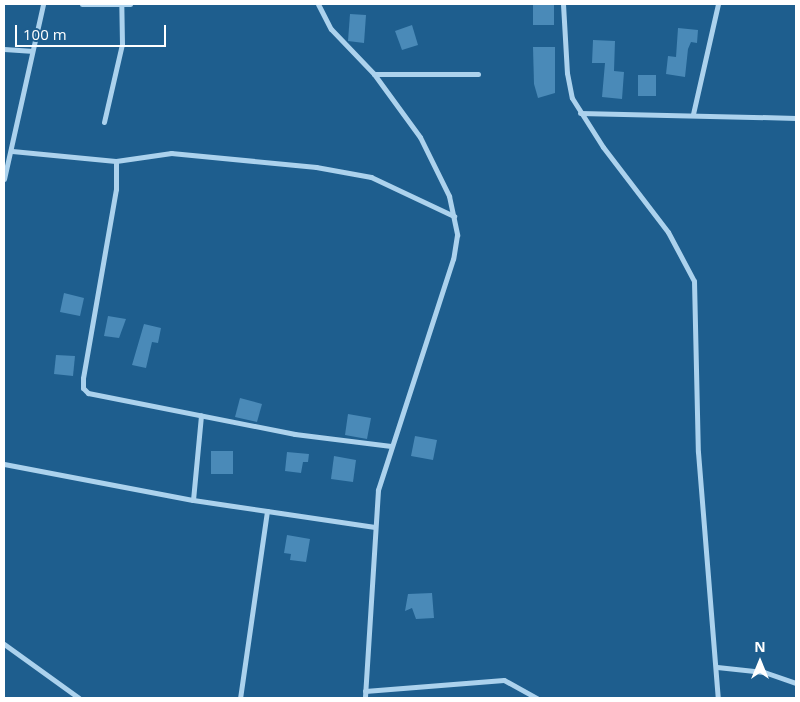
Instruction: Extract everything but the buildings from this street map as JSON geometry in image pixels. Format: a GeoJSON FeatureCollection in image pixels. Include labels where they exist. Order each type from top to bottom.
{"type":"FeatureCollection","features":[{"type":"Feature","properties":{"kind":"street"},"geometry":{"type":"LineString","coordinates":[[4,179],[12,151],[30,51],[43,4]]}},
{"type":"Feature","properties":{"kind":"street"},"geometry":{"type":"LineString","coordinates":[[82,4],[130,4]]}},
{"type":"Feature","properties":{"kind":"street"},"geometry":{"type":"LineString","coordinates":[[318,4],[331,29],[374,74],[420,137],[449,196],[457,235],[453,260],[378,490],[365,698]]}},
{"type":"Feature","properties":{"kind":"street"},"geometry":{"type":"LineString","coordinates":[[564,4],[567,73],[572,98],[580,113],[668,232],[694,281],[698,452],[718,698]]}},
{"type":"Feature","properties":{"kind":"street"},"geometry":{"type":"LineString","coordinates":[[693,114],[718,4]]}},
{"type":"Feature","properties":{"kind":"street"},"geometry":{"type":"LineString","coordinates":[[104,122],[122,44],[121,5]]}},
{"type":"Feature","properties":{"kind":"street"},"geometry":{"type":"LineString","coordinates":[[4,49],[30,51]]}},
{"type":"Feature","properties":{"kind":"street"},"geometry":{"type":"LineString","coordinates":[[374,74],[478,74]]}},
{"type":"Feature","properties":{"kind":"street"},"geometry":{"type":"LineString","coordinates":[[580,113],[693,114],[796,118]]}},
{"type":"Feature","properties":{"kind":"street"},"geometry":{"type":"LineString","coordinates":[[12,151],[116,160],[171,153],[324,168],[370,177],[454,216]]}},
{"type":"Feature","properties":{"kind":"street"},"geometry":{"type":"LineString","coordinates":[[116,160],[116,189],[83,388],[88,394],[295,434],[391,446]]}},
{"type":"Feature","properties":{"kind":"street"},"geometry":{"type":"LineString","coordinates":[[193,500],[201,415]]}},
{"type":"Feature","properties":{"kind":"street"},"geometry":{"type":"LineString","coordinates":[[4,464],[193,500],[375,527]]}},
{"type":"Feature","properties":{"kind":"street"},"geometry":{"type":"LineString","coordinates":[[240,698],[267,511]]}},
{"type":"Feature","properties":{"kind":"street"},"geometry":{"type":"LineString","coordinates":[[4,644],[80,698]]}},
{"type":"Feature","properties":{"kind":"street"},"geometry":{"type":"LineString","coordinates":[[717,668],[764,672],[796,683]]}},
{"type":"Feature","properties":{"kind":"street"},"geometry":{"type":"LineString","coordinates":[[365,690],[504,680],[537,698]]}}]}
